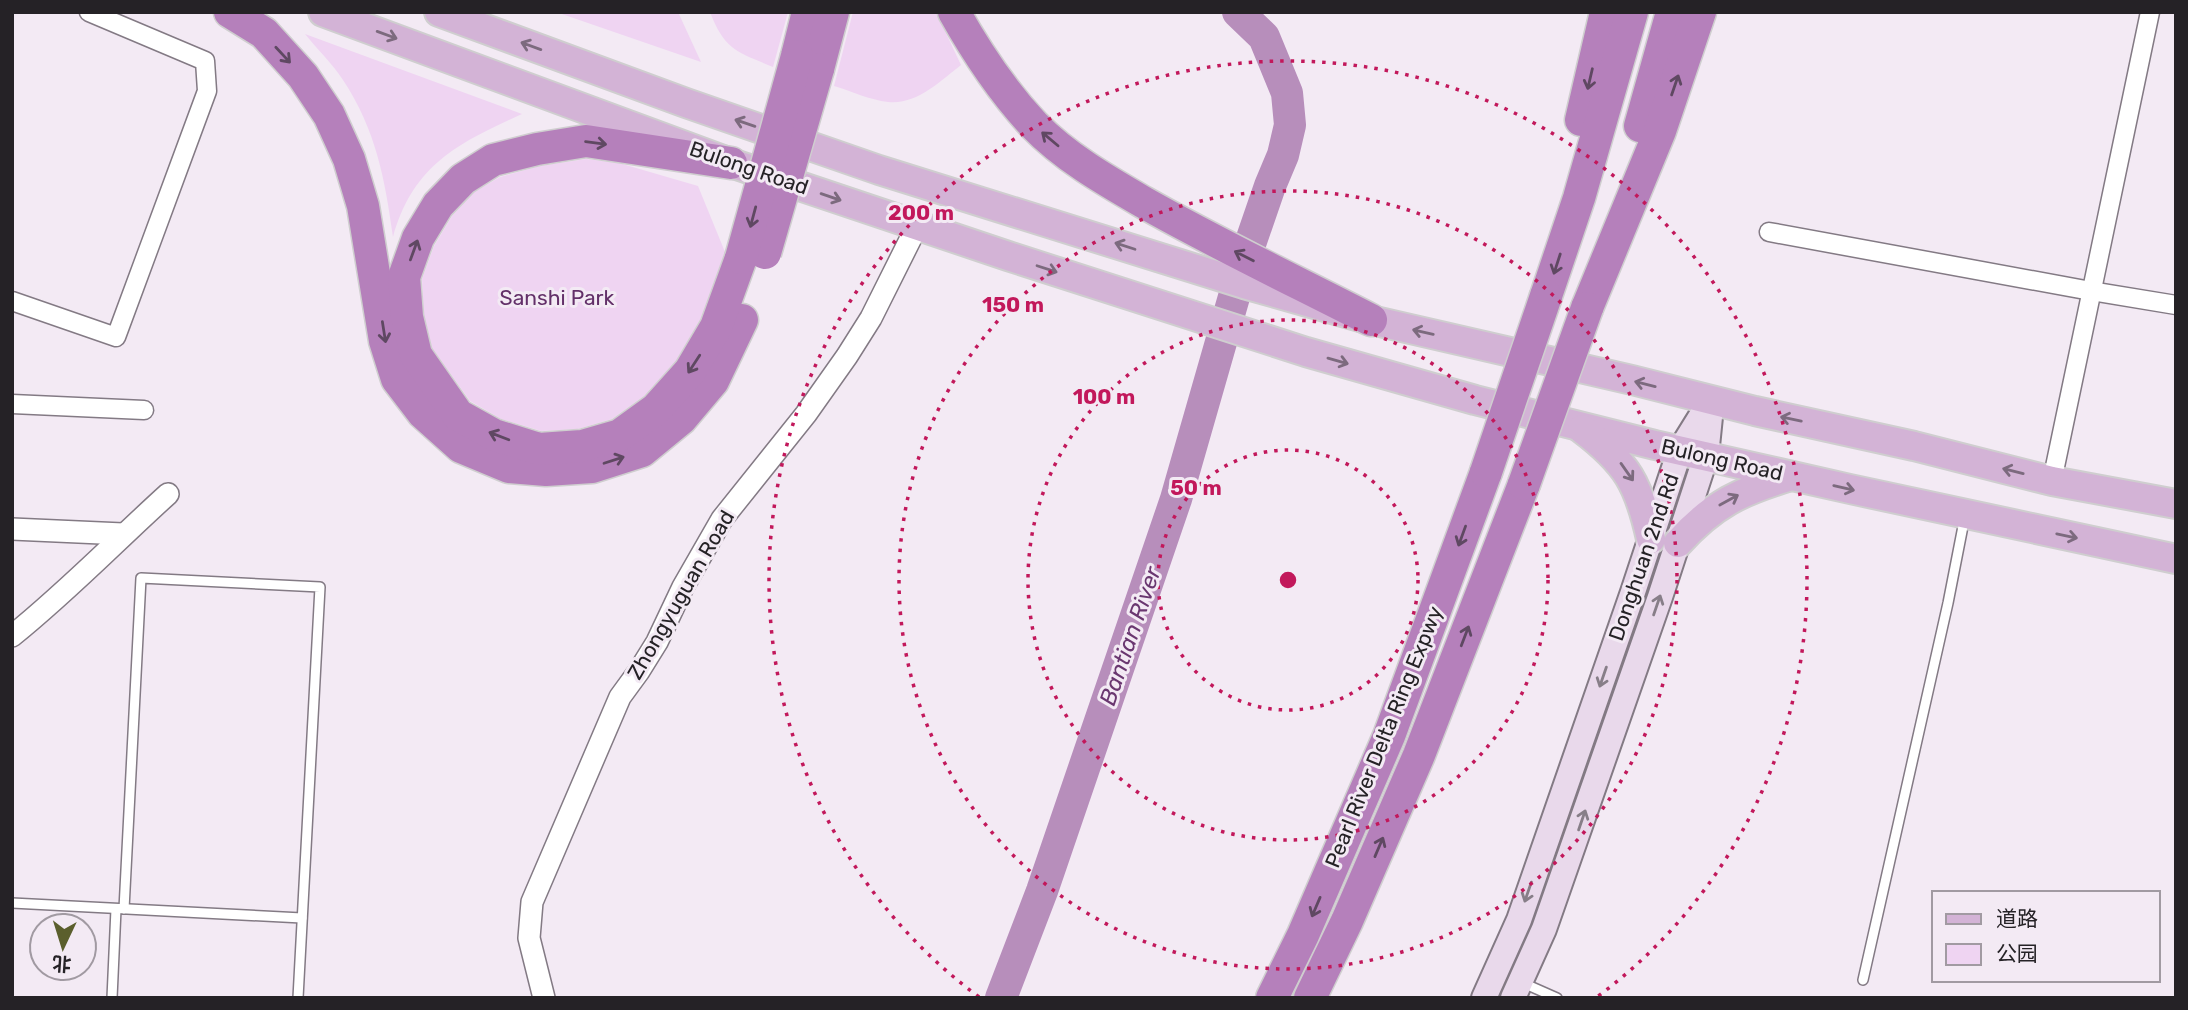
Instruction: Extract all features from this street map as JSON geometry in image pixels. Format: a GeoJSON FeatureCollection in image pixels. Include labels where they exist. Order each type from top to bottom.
{"type":"FeatureCollection","features":[{"type":"Feature","properties":{"kind":"highway"},"geometry":{"type":"LineString","coordinates":[[230,12],[264,33],[303,76],[330,115],[349,159],[363,206],[385,341],[397,379],[424,413],[461,447],[509,467],[546,470],[592,467],[642,451],[681,419],[713,381],[740,326],[751,263],[808,63],[833,12]]}},
{"type":"Feature","properties":{"kind":"highway"},"geometry":{"type":"LineString","coordinates":[[808,12],[808,63]]}},
{"type":"Feature","properties":{"kind":"highway"},"geometry":{"type":"LineString","coordinates":[[954,12],[974,48],[1005,92],[1036,127],[1074,159],[1174,220],[1371,320]]}},
{"type":"Feature","properties":{"kind":"highway"},"geometry":{"type":"LineString","coordinates":[[1567,232],[1572,166],[1606,12]]}},
{"type":"Feature","properties":{"kind":"highway"},"geometry":{"type":"LineString","coordinates":[[1567,232],[1632,12]]}},
{"type":"Feature","properties":{"kind":"highway"},"geometry":{"type":"LineString","coordinates":[[1587,308],[1672,12]]}},
{"type":"Feature","properties":{"kind":"highway"},"geometry":{"type":"LineString","coordinates":[[1587,308],[1660,131],[1700,12]]}},
{"type":"Feature","properties":{"kind":"highway"},"geometry":{"type":"LineString","coordinates":[[731,163],[586,141],[493,160],[463,178],[438,205],[418,238],[404,277],[407,317],[416,355],[458,415],[494,435],[538,449],[582,446],[620,435],[656,409],[690,371],[751,263]]}},
{"type":"Feature","properties":{"kind":"highway","name":"Pearl River Delta Ring Expwy"},"geometry":{"type":"LineString","coordinates":[[1272,998],[1303,935],[1389,736],[1486,472],[1567,232]]}},
{"type":"Feature","properties":{"kind":"highway","name":"Pearl River Delta Ring Expwy"},"geometry":{"type":"LineString","coordinates":[[1310,998],[1347,921],[1419,755],[1524,484],[1587,308]]}},
{"type":"Feature","properties":{"kind":"main road","name":"Bulong Road"},"geometry":{"type":"LineString","coordinates":[[323,12],[731,163],[1272,341],[1475,400],[1693,453],[2176,559]]}},
{"type":"Feature","properties":{"kind":"main road","name":"Bulong Road"},"geometry":{"type":"LineString","coordinates":[[439,12],[686,103],[879,170],[1287,297],[1371,320]]}},
{"type":"Feature","properties":{"kind":"main road"},"geometry":{"type":"LineString","coordinates":[[1371,320],[1914,446],[2052,481],[2176,504]]}},
{"type":"Feature","properties":{"kind":"main road","name":"Donghuan 2nd Rd"},"geometry":{"type":"LineString","coordinates":[[1517,989],[1544,929],[1664,541],[1711,400]]}},
{"type":"Feature","properties":{"kind":"main road"},"geometry":{"type":"LineString","coordinates":[[1577,425],[1619,460],[1634,482],[1644,508],[1664,541],[1743,492],[1792,476]]}},
{"type":"Feature","properties":{"kind":"main road","name":"Donghuan 2nd Rd"},"geometry":{"type":"LineString","coordinates":[[1484,998],[1518,920],[1664,541]]}},
{"type":"Feature","properties":{"kind":"street"},"geometry":{"type":"LineString","coordinates":[[12,301],[116,337],[207,91],[205,61],[89,12]]}},
{"type":"Feature","properties":{"kind":"street"},"geometry":{"type":"LineString","coordinates":[[2052,481],[2150,12]]}},
{"type":"Feature","properties":{"kind":"street","name":"Zhongyuguan Road"},"geometry":{"type":"LineString","coordinates":[[544,998],[529,938],[532,902],[620,697],[657,642],[683,587],[722,519],[806,414],[865,328],[917,226]]}},
{"type":"Feature","properties":{"kind":"street"},"geometry":{"type":"LineString","coordinates":[[1769,232],[2176,305]]}},
{"type":"Feature","properties":{"kind":"street"},"geometry":{"type":"LineString","coordinates":[[12,404],[144,410]]}},
{"type":"Feature","properties":{"kind":"street"},"geometry":{"type":"LineString","coordinates":[[12,636],[48,607],[168,494]]}},
{"type":"Feature","properties":{"kind":"street"},"geometry":{"type":"LineString","coordinates":[[12,529],[123,534]]}},
{"type":"Feature","properties":{"kind":"lane"},"geometry":{"type":"LineString","coordinates":[[1863,980],[1966,514]]}},
{"type":"Feature","properties":{"kind":"lane"},"geometry":{"type":"LineString","coordinates":[[112,998],[141,578],[320,587],[298,998]]}},
{"type":"Feature","properties":{"kind":"lane"},"geometry":{"type":"LineString","coordinates":[[12,903],[302,918]]}},
{"type":"Feature","properties":{"kind":"lane"},"geometry":{"type":"LineString","coordinates":[[1517,989],[1557,998]]}},
{"type":"Feature","properties":{"kind":"green space"},"geometry":{"type":"Polygon","coordinates":[[[556,12],[678,12],[701,62],[556,12]]]}},
{"type":"Feature","properties":{"kind":"green space"},"geometry":{"type":"Polygon","coordinates":[[[710,12],[788,12],[773,67],[750,58],[727,43],[710,12]]]}},
{"type":"Feature","properties":{"kind":"green space"},"geometry":{"type":"Polygon","coordinates":[[[853,12],[936,12],[961,65],[928,91],[899,102],[874,99],[834,86],[853,12]]]}},
{"type":"Feature","properties":{"kind":"green space"},"geometry":{"type":"Polygon","coordinates":[[[305,34],[522,114],[478,135],[441,159],[413,191],[393,237],[382,175],[364,117],[339,74],[305,34]]]}},
{"type":"Feature","properties":{"kind":"green space","name":"Sanshi Park"},"geometry":{"type":"Polygon","coordinates":[[[586,159],[619,163],[698,186],[725,252],[700,320],[676,361],[644,396],[612,419],[578,429],[541,431],[501,419],[470,401],[432,348],[424,315],[422,279],[434,246],[452,216],[474,192],[500,177],[540,166],[586,159]]]}},
{"type":"Feature","properties":{"kind":"waterway","name":"Bantian River"},"geometry":{"type":"LineString","coordinates":[[1238,12],[1264,37],[1287,93],[1290,125],[1283,155],[1249,247]]}},
{"type":"Feature","properties":{"kind":"waterway","name":"Bantian River"},"geometry":{"type":"LineString","coordinates":[[1001,998],[1042,891],[1176,499],[1242,269]]}}]}
